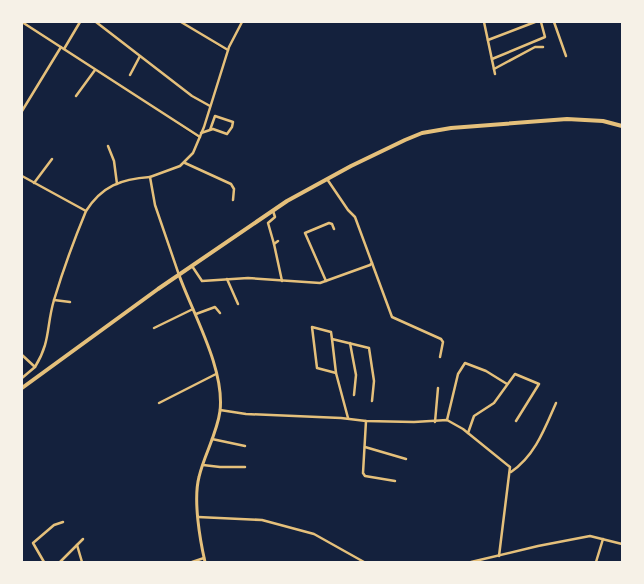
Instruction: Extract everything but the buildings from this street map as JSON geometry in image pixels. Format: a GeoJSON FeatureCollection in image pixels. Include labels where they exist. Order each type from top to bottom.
{"type":"FeatureCollection","features":[{"type":"Feature","properties":{"kind":"highway"},"geometry":{"type":"LineString","coordinates":[[22,388],[179,275],[273,210],[327,178],[405,140],[429,132],[451,128],[567,119],[603,121],[622,126]]}},
{"type":"Feature","properties":{"kind":"main road"},"geometry":{"type":"LineString","coordinates":[[179,275],[196,314],[216,374],[220,410],[198,485],[198,517],[205,560]]}},
{"type":"Feature","properties":{"kind":"street"},"geometry":{"type":"LineString","coordinates":[[22,22],[95,70],[201,135]]}},
{"type":"Feature","properties":{"kind":"street"},"geometry":{"type":"LineString","coordinates":[[22,111],[80,22]]}},
{"type":"Feature","properties":{"kind":"street"},"geometry":{"type":"LineString","coordinates":[[96,22],[192,96],[210,106]]}},
{"type":"Feature","properties":{"kind":"street"},"geometry":{"type":"LineString","coordinates":[[181,22],[228,50]]}},
{"type":"Feature","properties":{"kind":"street"},"geometry":{"type":"LineString","coordinates":[[22,378],[35,368],[46,344],[54,300],[86,211],[99,194],[117,184],[150,177],[185,163],[194,153],[228,50],[242,22]]}},
{"type":"Feature","properties":{"kind":"street"},"geometry":{"type":"LineString","coordinates":[[485,22],[495,74]]}},
{"type":"Feature","properties":{"kind":"street"},"geometry":{"type":"LineString","coordinates":[[488,40],[535,22]]}},
{"type":"Feature","properties":{"kind":"street"},"geometry":{"type":"LineString","coordinates":[[492,59],[546,36],[541,22]]}},
{"type":"Feature","properties":{"kind":"street"},"geometry":{"type":"LineString","coordinates":[[554,22],[566,56]]}},
{"type":"Feature","properties":{"kind":"street"},"geometry":{"type":"LineString","coordinates":[[494,69],[535,47],[543,47]]}},
{"type":"Feature","properties":{"kind":"street"},"geometry":{"type":"LineString","coordinates":[[130,75],[140,56]]}},
{"type":"Feature","properties":{"kind":"street"},"geometry":{"type":"LineString","coordinates":[[76,96],[95,70]]}},
{"type":"Feature","properties":{"kind":"street"},"geometry":{"type":"LineString","coordinates":[[201,135],[210,130],[215,116],[233,122],[228,134],[210,130]]}},
{"type":"Feature","properties":{"kind":"street"},"geometry":{"type":"LineString","coordinates":[[108,146],[114,161],[117,184]]}},
{"type":"Feature","properties":{"kind":"street"},"geometry":{"type":"LineString","coordinates":[[34,183],[52,159]]}},
{"type":"Feature","properties":{"kind":"street"},"geometry":{"type":"LineString","coordinates":[[185,163],[231,184],[234,189],[233,200]]}},
{"type":"Feature","properties":{"kind":"street"},"geometry":{"type":"LineString","coordinates":[[22,176],[86,211]]}},
{"type":"Feature","properties":{"kind":"street"},"geometry":{"type":"LineString","coordinates":[[150,177],[155,205],[179,275]]}},
{"type":"Feature","properties":{"kind":"street"},"geometry":{"type":"LineString","coordinates":[[327,178],[348,210],[355,217],[392,317],[441,339],[443,342],[440,357]]}},
{"type":"Feature","properties":{"kind":"street"},"geometry":{"type":"LineString","coordinates":[[273,210],[275,217],[268,223],[282,281]]}},
{"type":"Feature","properties":{"kind":"street"},"geometry":{"type":"LineString","coordinates":[[326,281],[305,233],[328,223],[332,224],[334,229]]}},
{"type":"Feature","properties":{"kind":"street"},"geometry":{"type":"LineString","coordinates":[[274,244],[278,241]]}},
{"type":"Feature","properties":{"kind":"street"},"geometry":{"type":"LineString","coordinates":[[192,266],[202,282],[226,278],[320,283],[372,263]]}},
{"type":"Feature","properties":{"kind":"street"},"geometry":{"type":"LineString","coordinates":[[226,278],[238,304]]}},
{"type":"Feature","properties":{"kind":"street"},"geometry":{"type":"LineString","coordinates":[[54,300],[70,302]]}},
{"type":"Feature","properties":{"kind":"street"},"geometry":{"type":"LineString","coordinates":[[196,314],[215,307],[220,313]]}},
{"type":"Feature","properties":{"kind":"street"},"geometry":{"type":"LineString","coordinates":[[154,328],[193,309]]}},
{"type":"Feature","properties":{"kind":"street"},"geometry":{"type":"LineString","coordinates":[[336,373],[317,368],[312,327],[331,332],[336,373],[348,418]]}},
{"type":"Feature","properties":{"kind":"street"},"geometry":{"type":"LineString","coordinates":[[332,339],[369,348],[374,380],[372,401]]}},
{"type":"Feature","properties":{"kind":"street"},"geometry":{"type":"LineString","coordinates":[[350,343],[356,375],[354,395]]}},
{"type":"Feature","properties":{"kind":"street"},"geometry":{"type":"LineString","coordinates":[[22,355],[35,368]]}},
{"type":"Feature","properties":{"kind":"street"},"geometry":{"type":"LineString","coordinates":[[447,420],[458,374],[465,363],[486,372],[507,384]]}},
{"type":"Feature","properties":{"kind":"street"},"geometry":{"type":"LineString","coordinates":[[159,404],[216,374]]}},
{"type":"Feature","properties":{"kind":"street"},"geometry":{"type":"LineString","coordinates":[[468,433],[474,416],[494,404],[515,374],[539,384],[516,421]]}},
{"type":"Feature","properties":{"kind":"street"},"geometry":{"type":"LineString","coordinates":[[435,422],[438,388]]}},
{"type":"Feature","properties":{"kind":"street"},"geometry":{"type":"LineString","coordinates":[[511,472],[528,457],[542,435],[556,403]]}},
{"type":"Feature","properties":{"kind":"street"},"geometry":{"type":"LineString","coordinates":[[220,410],[246,414],[348,418],[366,421],[435,422],[447,420],[452,422],[506,463],[511,472],[499,556]]}},
{"type":"Feature","properties":{"kind":"street"},"geometry":{"type":"LineString","coordinates":[[366,421],[363,473],[366,476],[395,481]]}},
{"type":"Feature","properties":{"kind":"street"},"geometry":{"type":"LineString","coordinates":[[212,439],[245,446]]}},
{"type":"Feature","properties":{"kind":"street"},"geometry":{"type":"LineString","coordinates":[[365,447],[406,459]]}},
{"type":"Feature","properties":{"kind":"street"},"geometry":{"type":"LineString","coordinates":[[203,465],[220,468],[245,467]]}},
{"type":"Feature","properties":{"kind":"street"},"geometry":{"type":"LineString","coordinates":[[198,517],[262,520],[314,534],[364,562]]}},
{"type":"Feature","properties":{"kind":"street"},"geometry":{"type":"LineString","coordinates":[[44,562],[33,543],[54,525],[63,522]]}},
{"type":"Feature","properties":{"kind":"street"},"geometry":{"type":"LineString","coordinates":[[471,562],[590,536],[622,544]]}},
{"type":"Feature","properties":{"kind":"street"},"geometry":{"type":"LineString","coordinates":[[60,562],[83,539]]}},
{"type":"Feature","properties":{"kind":"street"},"geometry":{"type":"LineString","coordinates":[[596,562],[603,539]]}},
{"type":"Feature","properties":{"kind":"street"},"geometry":{"type":"LineString","coordinates":[[77,545],[82,562]]}},
{"type":"Feature","properties":{"kind":"street"},"geometry":{"type":"LineString","coordinates":[[192,562],[205,560]]}},
{"type":"Feature","properties":{"kind":"waterway"},"geometry":{"type":"LineString","coordinates":[[211,41],[224,50]]}},
{"type":"Feature","properties":{"kind":"waterway"},"geometry":{"type":"LineString","coordinates":[[172,120],[198,138]]}}]}
